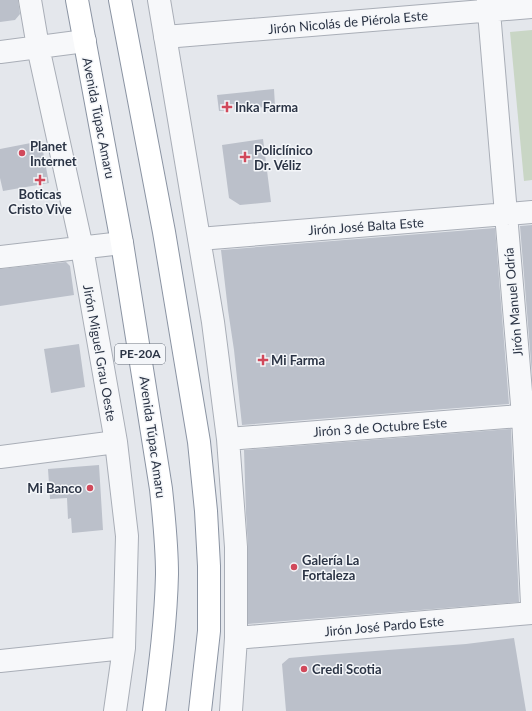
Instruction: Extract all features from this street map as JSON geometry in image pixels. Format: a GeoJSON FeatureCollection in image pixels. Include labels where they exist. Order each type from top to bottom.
{"type":"FeatureCollection","features":[{"type":"Feature","properties":{"kind":"highway","name":"Avenida Túpac Amaru"},"geometry":{"type":"LineString","coordinates":[[77,0],[122,243],[161,489],[166,581],[163,635],[154,711]]}},
{"type":"Feature","properties":{"kind":"highway","name":"PE-20A"},"geometry":{"type":"LineString","coordinates":[[120,0],[164,232],[199,442],[210,566],[209,632],[200,711]]}},
{"type":"Feature","properties":{"kind":"street","name":"Jirón Miguel Grau Oeste"},"geometry":{"type":"LineString","coordinates":[[30,0],[38,47],[82,248],[116,442],[127,536],[124,648],[115,711]]}},
{"type":"Feature","properties":{"kind":"street"},"geometry":{"type":"LineString","coordinates":[[159,0],[213,322],[228,439],[236,547],[236,638],[231,711]]}},
{"type":"Feature","properties":{"kind":"street","name":"Jirón Nicolás de Piérola Este"},"geometry":{"type":"LineString","coordinates":[[165,37],[488,5],[532,7]]}},
{"type":"Feature","properties":{"kind":"street","name":"Jirón Manuel Odría"},"geometry":{"type":"LineString","coordinates":[[488,5],[505,215],[528,416],[532,604]]}},
{"type":"Feature","properties":{"kind":"street"},"geometry":{"type":"LineString","coordinates":[[0,52],[85,41]]}},
{"type":"Feature","properties":{"kind":"street","name":"Jirón José Balta Este"},"geometry":{"type":"LineString","coordinates":[[199,239],[532,212]]}},
{"type":"Feature","properties":{"kind":"street"},"geometry":{"type":"LineString","coordinates":[[0,257],[122,243]]}},
{"type":"Feature","properties":{"kind":"street","name":"Jirón 3 de Octubre Este"},"geometry":{"type":"LineString","coordinates":[[228,439],[528,416]]}},
{"type":"Feature","properties":{"kind":"street"},"geometry":{"type":"LineString","coordinates":[[0,457],[116,442]]}},
{"type":"Feature","properties":{"kind":"street","name":"Jirón José Pardo Este"},"geometry":{"type":"LineString","coordinates":[[236,638],[532,614]]}},
{"type":"Feature","properties":{"kind":"street"},"geometry":{"type":"LineString","coordinates":[[0,661],[124,648]]}},
{"type":"Feature","properties":{"kind":"green space"},"geometry":{"type":"Polygon","coordinates":[[[532,30],[532,180],[524,181],[510,32],[532,30]]]}},
{"type":"Feature","properties":{"kind":"building"},"geometry":{"type":"Polygon","coordinates":[[[0,0],[18,0],[20,14],[15,20],[0,22],[0,0]]]}},
{"type":"Feature","properties":{"kind":"building"},"geometry":{"type":"Polygon","coordinates":[[[274,89],[275,106],[219,111],[217,95],[274,89]]]}},
{"type":"Feature","properties":{"kind":"building"},"geometry":{"type":"Polygon","coordinates":[[[263,139],[271,202],[240,205],[229,198],[222,145],[263,139]]]}},
{"type":"Feature","properties":{"kind":"building"},"geometry":{"type":"Polygon","coordinates":[[[41,141],[49,183],[3,191],[0,178],[0,149],[41,141]]]}},
{"type":"Feature","properties":{"kind":"building"},"geometry":{"type":"Polygon","coordinates":[[[532,225],[532,374],[520,226],[532,225]]]}},
{"type":"Feature","properties":{"kind":"building"},"geometry":{"type":"Polygon","coordinates":[[[495,228],[509,404],[242,425],[221,250],[495,228]]]}},
{"type":"Feature","properties":{"kind":"building"},"geometry":{"type":"Polygon","coordinates":[[[66,262],[70,266],[74,295],[0,306],[0,269],[66,262]]]}},
{"type":"Feature","properties":{"kind":"building"},"geometry":{"type":"Polygon","coordinates":[[[79,344],[85,387],[51,393],[44,349],[79,344]]]}},
{"type":"Feature","properties":{"kind":"building"},"geometry":{"type":"Polygon","coordinates":[[[511,429],[519,602],[248,624],[248,547],[244,450],[511,429]]]}},
{"type":"Feature","properties":{"kind":"building"},"geometry":{"type":"Polygon","coordinates":[[[99,465],[103,530],[72,533],[71,518],[68,519],[67,498],[50,499],[48,469],[99,465]]]}},
{"type":"Feature","properties":{"kind":"building"},"geometry":{"type":"Polygon","coordinates":[[[514,638],[526,711],[286,711],[282,664],[289,658],[466,644],[514,638]]]}},
{"type":"Feature","properties":{"kind":"place","name":"Inka Farma"},"geometry":{"type":"Point","coordinates":[227,107]}},
{"type":"Feature","properties":{"kind":"place","name":"Planet Internet"},"geometry":{"type":"Point","coordinates":[22,153]}},
{"type":"Feature","properties":{"kind":"place","name":"Policlínico Dr. Véliz"},"geometry":{"type":"Point","coordinates":[245,157]}},
{"type":"Feature","properties":{"kind":"place","name":"Boticas Cristo Vive"},"geometry":{"type":"Point","coordinates":[40,180]}},
{"type":"Feature","properties":{"kind":"place","name":"Mi Farma"},"geometry":{"type":"Point","coordinates":[263,360]}},
{"type":"Feature","properties":{"kind":"place","name":"Mi Banco"},"geometry":{"type":"Point","coordinates":[90,488]}},
{"type":"Feature","properties":{"kind":"place","name":"Galería La Fortaleza"},"geometry":{"type":"Point","coordinates":[294,567]}},
{"type":"Feature","properties":{"kind":"place","name":"Credi Scotia"},"geometry":{"type":"Point","coordinates":[304,669]}}]}
